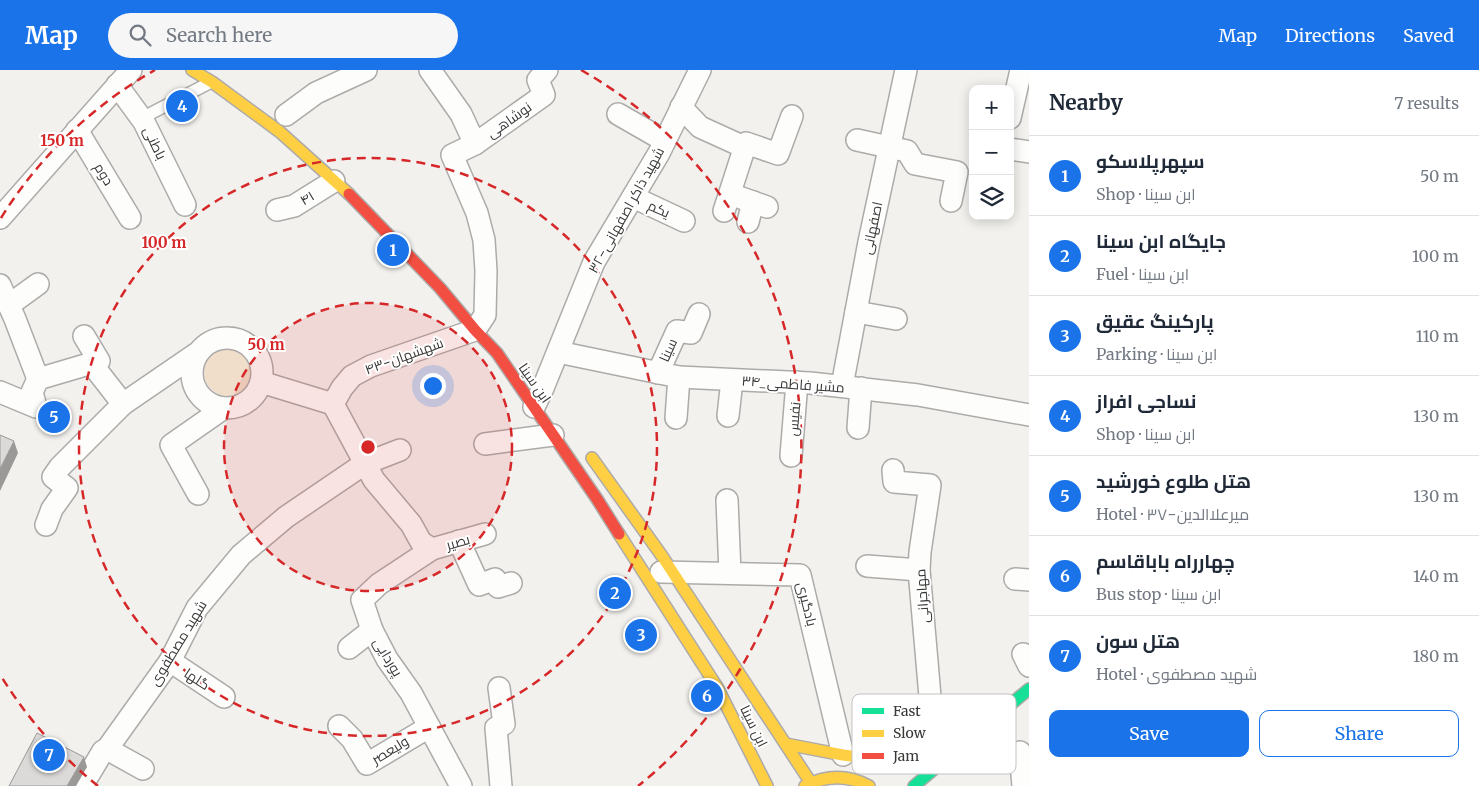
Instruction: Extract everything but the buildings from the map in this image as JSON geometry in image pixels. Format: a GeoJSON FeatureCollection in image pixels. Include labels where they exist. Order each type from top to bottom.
{"type":"FeatureCollection","features":[{"type":"Feature","properties":{"kind":"main road","name":"ابن سینا"},"geometry":{"type":"LineString","coordinates":[[192,70],[212,82],[280,132],[334,181],[440,288],[481,317],[497,353],[541,393],[553,435],[597,499],[722,696],[766,784]]}},
{"type":"Feature","properties":{"kind":"main road","name":"ابن سینا"},"geometry":{"type":"LineString","coordinates":[[585,447],[672,572],[786,744],[808,784]]}},
{"type":"Feature","properties":{"kind":"main road"},"geometry":{"type":"LineString","coordinates":[[1016,700],[1029,689]]}},
{"type":"Feature","properties":{"kind":"main road"},"geometry":{"type":"LineString","coordinates":[[786,744],[852,756]]}},
{"type":"Feature","properties":{"kind":"main road"},"geometry":{"type":"LineString","coordinates":[[794,776],[797,768],[796,760]]}},
{"type":"Feature","properties":{"kind":"main road"},"geometry":{"type":"LineString","coordinates":[[914,786],[928,774]]}},
{"type":"Feature","properties":{"kind":"main road"},"geometry":{"type":"LineString","coordinates":[[808,784],[836,777],[849,778],[869,786]]}},
{"type":"Feature","properties":{"kind":"main road"},"geometry":{"type":"LineString","coordinates":[[766,784],[777,786]]}},
{"type":"Feature","properties":{"kind":"street"},"geometry":{"type":"LineString","coordinates":[[286,115],[316,93],[366,70]]}},
{"type":"Feature","properties":{"kind":"street","name":"نوشاهی"},"geometry":{"type":"LineString","coordinates":[[475,144],[544,96],[538,80],[547,70]]}},
{"type":"Feature","properties":{"kind":"street","name":"۳۲-شهید ذاکر اصفهانی"},"geometry":{"type":"LineString","coordinates":[[541,393],[594,262],[665,141],[700,70]]}},
{"type":"Feature","properties":{"kind":"street","name":"اصفهانی"},"geometry":{"type":"LineString","coordinates":[[858,428],[852,387],[856,312],[906,70]]}},
{"type":"Feature","properties":{"kind":"street"},"geometry":{"type":"LineString","coordinates":[[1014,101],[1021,70]]}},
{"type":"Feature","properties":{"kind":"street"},"geometry":{"type":"LineString","coordinates":[[438,73],[475,144],[452,155],[477,214],[484,240],[486,271],[481,317]]}},
{"type":"Feature","properties":{"kind":"street"},"geometry":{"type":"LineString","coordinates":[[1,216],[124,78]]}},
{"type":"Feature","properties":{"kind":"street","name":"باطنی"},"geometry":{"type":"LineString","coordinates":[[124,78],[185,205]]}},
{"type":"Feature","properties":{"kind":"street"},"geometry":{"type":"LineString","coordinates":[[682,107],[700,127],[744,148]]}},
{"type":"Feature","properties":{"kind":"street"},"geometry":{"type":"LineString","coordinates":[[618,114],[665,141]]}},
{"type":"Feature","properties":{"kind":"street"},"geometry":{"type":"LineString","coordinates":[[756,210],[727,202],[744,148],[746,143],[778,154],[792,116]]}},
{"type":"Feature","properties":{"kind":"street","name":"دوم"},"geometry":{"type":"LineString","coordinates":[[77,130],[130,218]]}},
{"type":"Feature","properties":{"kind":"street"},"geometry":{"type":"LineString","coordinates":[[857,140],[907,151],[915,164],[957,172],[950,201]]}},
{"type":"Feature","properties":{"kind":"street"},"geometry":{"type":"LineString","coordinates":[[1014,149],[1029,152]]}},
{"type":"Feature","properties":{"kind":"street","name":"۴۱"},"geometry":{"type":"LineString","coordinates":[[277,210],[294,206],[334,181]]}},
{"type":"Feature","properties":{"kind":"street","name":"یکم"},"geometry":{"type":"LineString","coordinates":[[633,197],[684,220]]}},
{"type":"Feature","properties":{"kind":"street"},"geometry":{"type":"LineString","coordinates":[[9,305],[38,284]]}},
{"type":"Feature","properties":{"kind":"street"},"geometry":{"type":"LineString","coordinates":[[0,285],[38,379],[32,392],[36,407],[0,392]]}},
{"type":"Feature","properties":{"kind":"street"},"geometry":{"type":"LineString","coordinates":[[856,312],[896,318]]}},
{"type":"Feature","properties":{"kind":"street","name":"سینا"},"geometry":{"type":"LineString","coordinates":[[668,375],[677,331],[691,333],[699,314]]}},
{"type":"Feature","properties":{"kind":"street","name":"۴۳-شهشهان"},"geometry":{"type":"LineString","coordinates":[[333,404],[342,388],[352,376],[481,317]]}},
{"type":"Feature","properties":{"kind":"street"},"geometry":{"type":"LineString","coordinates":[[38,379],[100,360],[84,336]]}},
{"type":"Feature","properties":{"kind":"street"},"geometry":{"type":"LineString","coordinates":[[46,525],[52,509],[67,497],[67,488],[53,477],[60,467],[123,404],[196,354],[213,340],[224,337],[235,338],[245,342],[254,350],[260,360],[262,371],[261,382],[256,393],[247,402],[236,407],[224,408],[212,405],[202,398],[195,388],[191,377],[192,364],[196,354]]}},
{"type":"Feature","properties":{"kind":"street","name":"۳۴_مشیر فاطمی"},"geometry":{"type":"LineString","coordinates":[[558,352],[668,375],[852,387],[918,395],[1029,415]]}},
{"type":"Feature","properties":{"kind":"street"},"geometry":{"type":"LineString","coordinates":[[91,363],[123,404]]}},
{"type":"Feature","properties":{"kind":"street"},"geometry":{"type":"LineString","coordinates":[[668,375],[676,418]]}},
{"type":"Feature","properties":{"kind":"street"},"geometry":{"type":"LineString","coordinates":[[728,416],[732,380]]}},
{"type":"Feature","properties":{"kind":"street"},"geometry":{"type":"LineString","coordinates":[[261,382],[333,404],[374,480],[411,524],[421,542],[432,550]]}},
{"type":"Feature","properties":{"kind":"street","name":"نفیس"},"geometry":{"type":"LineString","coordinates":[[791,456],[797,382]]}},
{"type":"Feature","properties":{"kind":"street"},"geometry":{"type":"LineString","coordinates":[[198,494],[171,445],[224,408]]}},
{"type":"Feature","properties":{"kind":"street"},"geometry":{"type":"LineString","coordinates":[[485,444],[553,435]]}},
{"type":"Feature","properties":{"kind":"street","name":"شهید مصطفوی"},"geometry":{"type":"LineString","coordinates":[[82,786],[103,751],[107,749],[170,661],[197,608],[241,555],[286,517],[364,464],[400,450]]}},
{"type":"Feature","properties":{"kind":"street","name":"مهاجرانی"},"geometry":{"type":"LineString","coordinates":[[893,470],[894,482],[930,485],[919,570],[930,694]]}},
{"type":"Feature","properties":{"kind":"street"},"geometry":{"type":"LineString","coordinates":[[727,500],[730,574]]}},
{"type":"Feature","properties":{"kind":"street","name":"بصیر"},"geometry":{"type":"LineString","coordinates":[[432,550],[485,534]]}},
{"type":"Feature","properties":{"kind":"street"},"geometry":{"type":"LineString","coordinates":[[459,542],[479,585],[495,579],[498,587],[511,583]]}},
{"type":"Feature","properties":{"kind":"street","name":"پوردایی"},"geometry":{"type":"LineString","coordinates":[[432,550],[379,584],[362,600],[372,630],[387,659],[411,693],[461,786]]}},
{"type":"Feature","properties":{"kind":"street"},"geometry":{"type":"LineString","coordinates":[[867,566],[919,570]]}},
{"type":"Feature","properties":{"kind":"street","name":"بادگیری"},"geometry":{"type":"LineString","coordinates":[[644,573],[800,575],[843,755]]}},
{"type":"Feature","properties":{"kind":"street"},"geometry":{"type":"LineString","coordinates":[[349,648],[372,630]]}},
{"type":"Feature","properties":{"kind":"street","name":"گلها"},"geometry":{"type":"LineString","coordinates":[[170,661],[224,696]]}},
{"type":"Feature","properties":{"kind":"street"},"geometry":{"type":"LineString","coordinates":[[499,688],[504,724],[496,728],[501,786]]}},
{"type":"Feature","properties":{"kind":"street","name":"ولیعصر"},"geometry":{"type":"LineString","coordinates":[[339,726],[352,739],[367,764],[429,727]]}},
{"type":"Feature","properties":{"kind":"street"},"geometry":{"type":"LineString","coordinates":[[107,749],[143,770]]}},
{"type":"Feature","properties":{"kind":"street"},"geometry":{"type":"LineString","coordinates":[[1020,752],[1023,786]]}},
{"type":"Feature","properties":{"kind":"lane"},"geometry":{"type":"LineString","coordinates":[[142,118],[212,82]]}},
{"type":"Feature","properties":{"kind":"shaded area"},"geometry":{"type":"Polygon","coordinates":[[[228,348],[237,350],[245,355],[250,363],[252,372],[250,381],[245,389],[237,394],[228,396],[219,394],[211,389],[206,381],[204,372],[206,363],[211,355],[219,350],[228,348]]]}},
{"type":"Feature","properties":{"kind":"traffic: fast"},"geometry":{"type":"LineString","coordinates":[[1016,700],[1029,689]]}},
{"type":"Feature","properties":{"kind":"traffic: fast"},"geometry":{"type":"LineString","coordinates":[[914,786],[928,774]]}},
{"type":"Feature","properties":{"kind":"traffic: slow"},"geometry":{"type":"LineString","coordinates":[[192,70],[212,82],[280,132],[349,194]]}},
{"type":"Feature","properties":{"kind":"traffic: slow"},"geometry":{"type":"LineString","coordinates":[[592,458],[662,556],[811,783]]}},
{"type":"Feature","properties":{"kind":"traffic: slow"},"geometry":{"type":"LineString","coordinates":[[619,534],[717,687],[767,786]]}},
{"type":"Feature","properties":{"kind":"traffic: slow"},"geometry":{"type":"LineString","coordinates":[[786,744],[852,756]]}},
{"type":"Feature","properties":{"kind":"traffic: slow"},"geometry":{"type":"LineString","coordinates":[[805,786],[829,778],[845,778],[869,786]]}},
{"type":"Feature","properties":{"kind":"traffic: jam"},"geometry":{"type":"LineString","coordinates":[[349,194],[440,288],[497,353],[619,534]]}},
{"type":"Feature","properties":{"kind":"place","name":"نساجی افراز"},"geometry":{"type":"Point","coordinates":[182,106]}},
{"type":"Feature","properties":{"kind":"place","name":"سپهرپلاسکو"},"geometry":{"type":"Point","coordinates":[393,250]}},
{"type":"Feature","properties":{"kind":"place","name":"هتل طلوع خورشید"},"geometry":{"type":"Point","coordinates":[54,417]}},
{"type":"Feature","properties":{"kind":"place","name":"جایگاه ابن سینا"},"geometry":{"type":"Point","coordinates":[615,593]}},
{"type":"Feature","properties":{"kind":"place","name":"پارکینگ عقیق"},"geometry":{"type":"Point","coordinates":[641,635]}},
{"type":"Feature","properties":{"kind":"place","name":"چهارراه باباقاسم"},"geometry":{"type":"Point","coordinates":[707,696]}},
{"type":"Feature","properties":{"kind":"place","name":"هتل سون"},"geometry":{"type":"Point","coordinates":[49,755]}}]}
